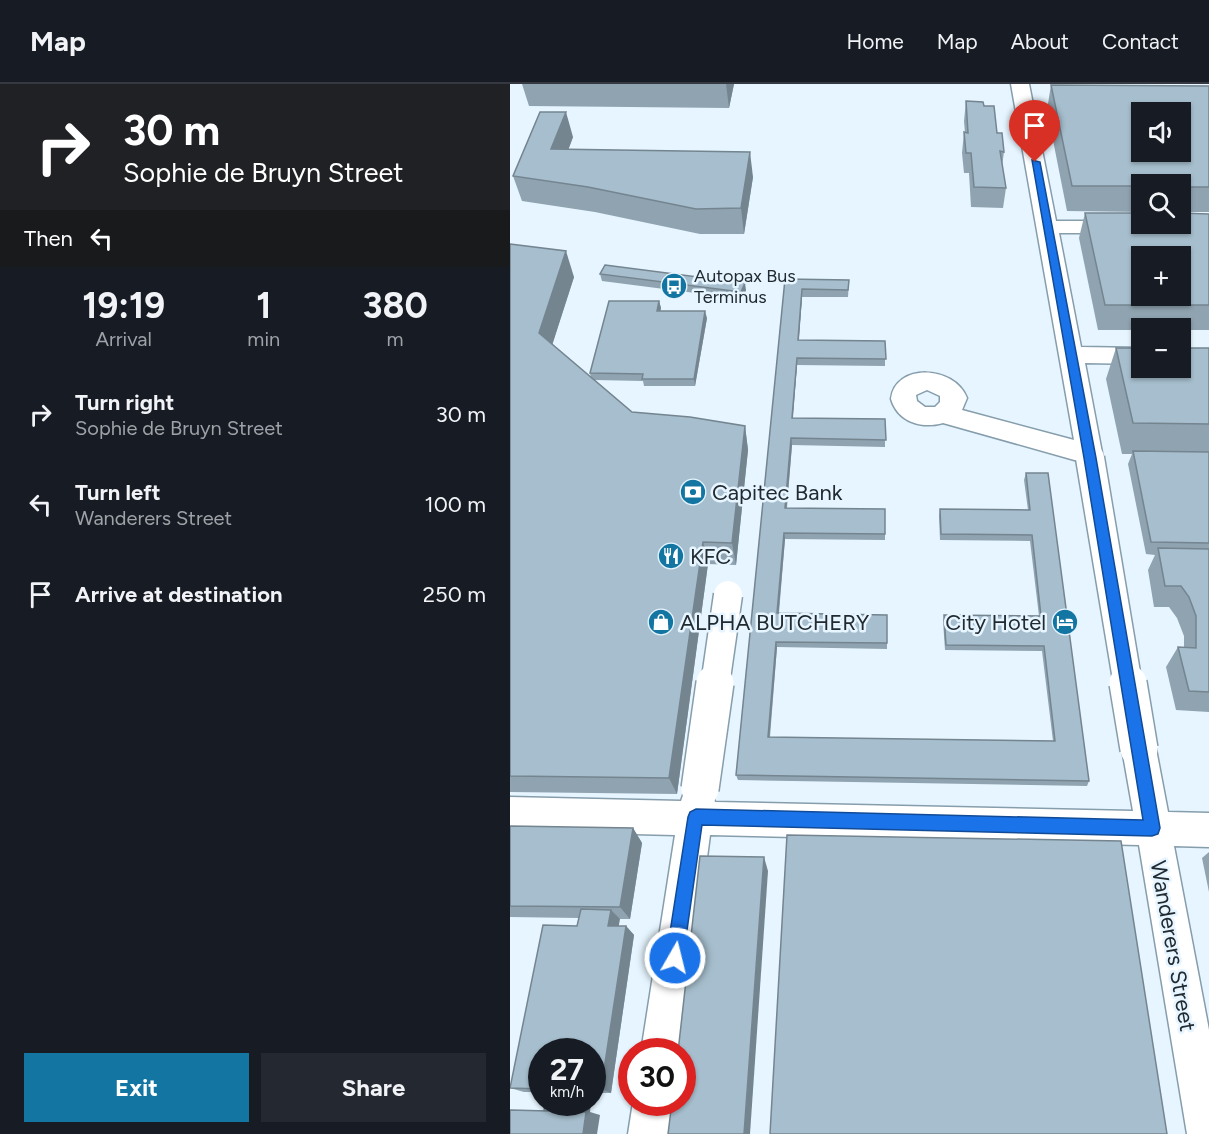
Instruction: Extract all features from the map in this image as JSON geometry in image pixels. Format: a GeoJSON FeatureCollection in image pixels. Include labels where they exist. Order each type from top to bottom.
{"type":"FeatureCollection","features":[{"type":"Feature","properties":{"kind":"street"},"geometry":{"type":"LineString","coordinates":[[1022,91],[1046,98]]}},
{"type":"Feature","properties":{"kind":"street","name":"Wanderers Street"},"geometry":{"type":"LineString","coordinates":[[1022,91],[1088,448],[1152,828],[1208,1134]]}},
{"type":"Feature","properties":{"kind":"street"},"geometry":{"type":"LineString","coordinates":[[1047,227],[1131,227]]}},
{"type":"Feature","properties":{"kind":"street"},"geometry":{"type":"LineString","coordinates":[[1071,355],[1131,356]]}},
{"type":"Feature","properties":{"kind":"street"},"geometry":{"type":"LineString","coordinates":[[949,407],[1088,448]]}},
{"type":"Feature","properties":{"kind":"street"},"geometry":{"type":"LineString","coordinates":[[663,1038],[728,594]]}},
{"type":"Feature","properties":{"kind":"street"},"geometry":{"type":"LineString","coordinates":[[510,814],[698,803],[1209,830]]}},
{"type":"Feature","properties":{"kind":"street"},"geometry":{"type":"LineString","coordinates":[[649,1134],[652,1116]]}},
{"type":"Feature","properties":{"kind":"building"},"geometry":{"type":"Polygon","coordinates":[[[1051,85],[1209,86],[1209,187],[1191,187],[1191,174],[1131,174],[1131,186],[1072,186],[1051,85]]]}},
{"type":"Feature","properties":{"kind":"building"},"geometry":{"type":"Polygon","coordinates":[[[966,101],[983,102],[984,106],[994,106],[997,133],[1002,133],[1004,152],[1000,151],[1006,188],[974,187],[971,153],[966,153],[964,132],[968,133],[966,101]]]}},
{"type":"Feature","properties":{"kind":"building"},"geometry":{"type":"Polygon","coordinates":[[[540,112],[566,112],[551,149],[750,152],[741,208],[696,209],[588,187],[513,176],[540,112]]]}},
{"type":"Feature","properties":{"kind":"building"},"geometry":{"type":"Polygon","coordinates":[[[1085,213],[1131,213],[1131,234],[1191,234],[1191,213],[1209,214],[1209,305],[1191,305],[1191,246],[1131,246],[1131,305],[1105,305],[1085,213]]]}},
{"type":"Feature","properties":{"kind":"building"},"geometry":{"type":"Polygon","coordinates":[[[510,244],[566,251],[539,333],[632,412],[690,417],[745,426],[732,543],[703,542],[669,778],[510,776],[510,244]]]}},
{"type":"Feature","properties":{"kind":"building"},"geometry":{"type":"Polygon","coordinates":[[[605,265],[745,283],[741,292],[600,274],[605,265]]]}},
{"type":"Feature","properties":{"kind":"building"},"geometry":{"type":"Polygon","coordinates":[[[785,279],[849,280],[848,290],[802,289],[798,340],[885,341],[886,359],[797,358],[792,418],[885,419],[886,440],[791,438],[785,508],[885,509],[885,534],[784,533],[777,613],[887,615],[887,643],[776,642],[768,737],[1055,741],[1044,646],[946,645],[944,615],[1041,616],[1032,535],[941,534],[940,509],[1030,510],[1026,473],[1048,473],[1089,781],[736,775],[785,279]]]}},
{"type":"Feature","properties":{"kind":"building"},"geometry":{"type":"Polygon","coordinates":[[[609,301],[659,301],[657,311],[705,311],[694,379],[642,379],[643,374],[590,373],[609,301]]]}},
{"type":"Feature","properties":{"kind":"building"},"geometry":{"type":"Polygon","coordinates":[[[1116,348],[1131,348],[1131,378],[1191,378],[1191,348],[1209,348],[1209,424],[1133,423],[1116,348]]]}},
{"type":"Feature","properties":{"kind":"building"},"geometry":{"type":"Polygon","coordinates":[[[1133,451],[1209,452],[1209,543],[1151,542],[1133,451]]]}},
{"type":"Feature","properties":{"kind":"building"},"geometry":{"type":"Polygon","coordinates":[[[1158,548],[1209,549],[1209,692],[1189,691],[1178,647],[1196,648],[1196,616],[1189,597],[1181,586],[1165,586],[1158,548]]]}},
{"type":"Feature","properties":{"kind":"building"},"geometry":{"type":"Polygon","coordinates":[[[510,826],[633,828],[620,907],[510,906],[510,826]]]}},
{"type":"Feature","properties":{"kind":"building"},"geometry":{"type":"Polygon","coordinates":[[[787,835],[1121,841],[1167,1134],[770,1134],[787,835]]]}},
{"type":"Feature","properties":{"kind":"building"},"geometry":{"type":"Polygon","coordinates":[[[700,856],[764,857],[744,1134],[668,1134],[670,1116],[696,1116],[696,1038],[680,1038],[700,856]]]}},
{"type":"Feature","properties":{"kind":"building"},"geometry":{"type":"Polygon","coordinates":[[[581,909],[611,910],[608,926],[626,926],[606,1056],[606,1038],[528,1038],[528,1089],[510,1088],[543,925],[577,926],[581,909]]]}},
{"type":"Feature","properties":{"kind":"building"},"geometry":{"type":"Polygon","coordinates":[[[510,1110],[528,1110],[528,1116],[585,1116],[583,1134],[510,1134],[510,1110]]]}},
{"type":"Feature","properties":{"kind":"place","name":"Autopax Bus Terminus"},"geometry":{"type":"Point","coordinates":[674,286]}},
{"type":"Feature","properties":{"kind":"place","name":"Capitec Bank"},"geometry":{"type":"Point","coordinates":[693,492]}},
{"type":"Feature","properties":{"kind":"place","name":"KFC"},"geometry":{"type":"Point","coordinates":[671,556]}},
{"type":"Feature","properties":{"kind":"place","name":"ALPHA BUTCHERY"},"geometry":{"type":"Point","coordinates":[661,622]}},
{"type":"Feature","properties":{"kind":"place","name":"City Hotel"},"geometry":{"type":"Point","coordinates":[1065,622]}},
{"type":"Feature","properties":{"kind":"route"},"geometry":{"type":"LineString","coordinates":[[675,958],[696,817],[1152,828],[1090,458],[1035,162]]}}]}
